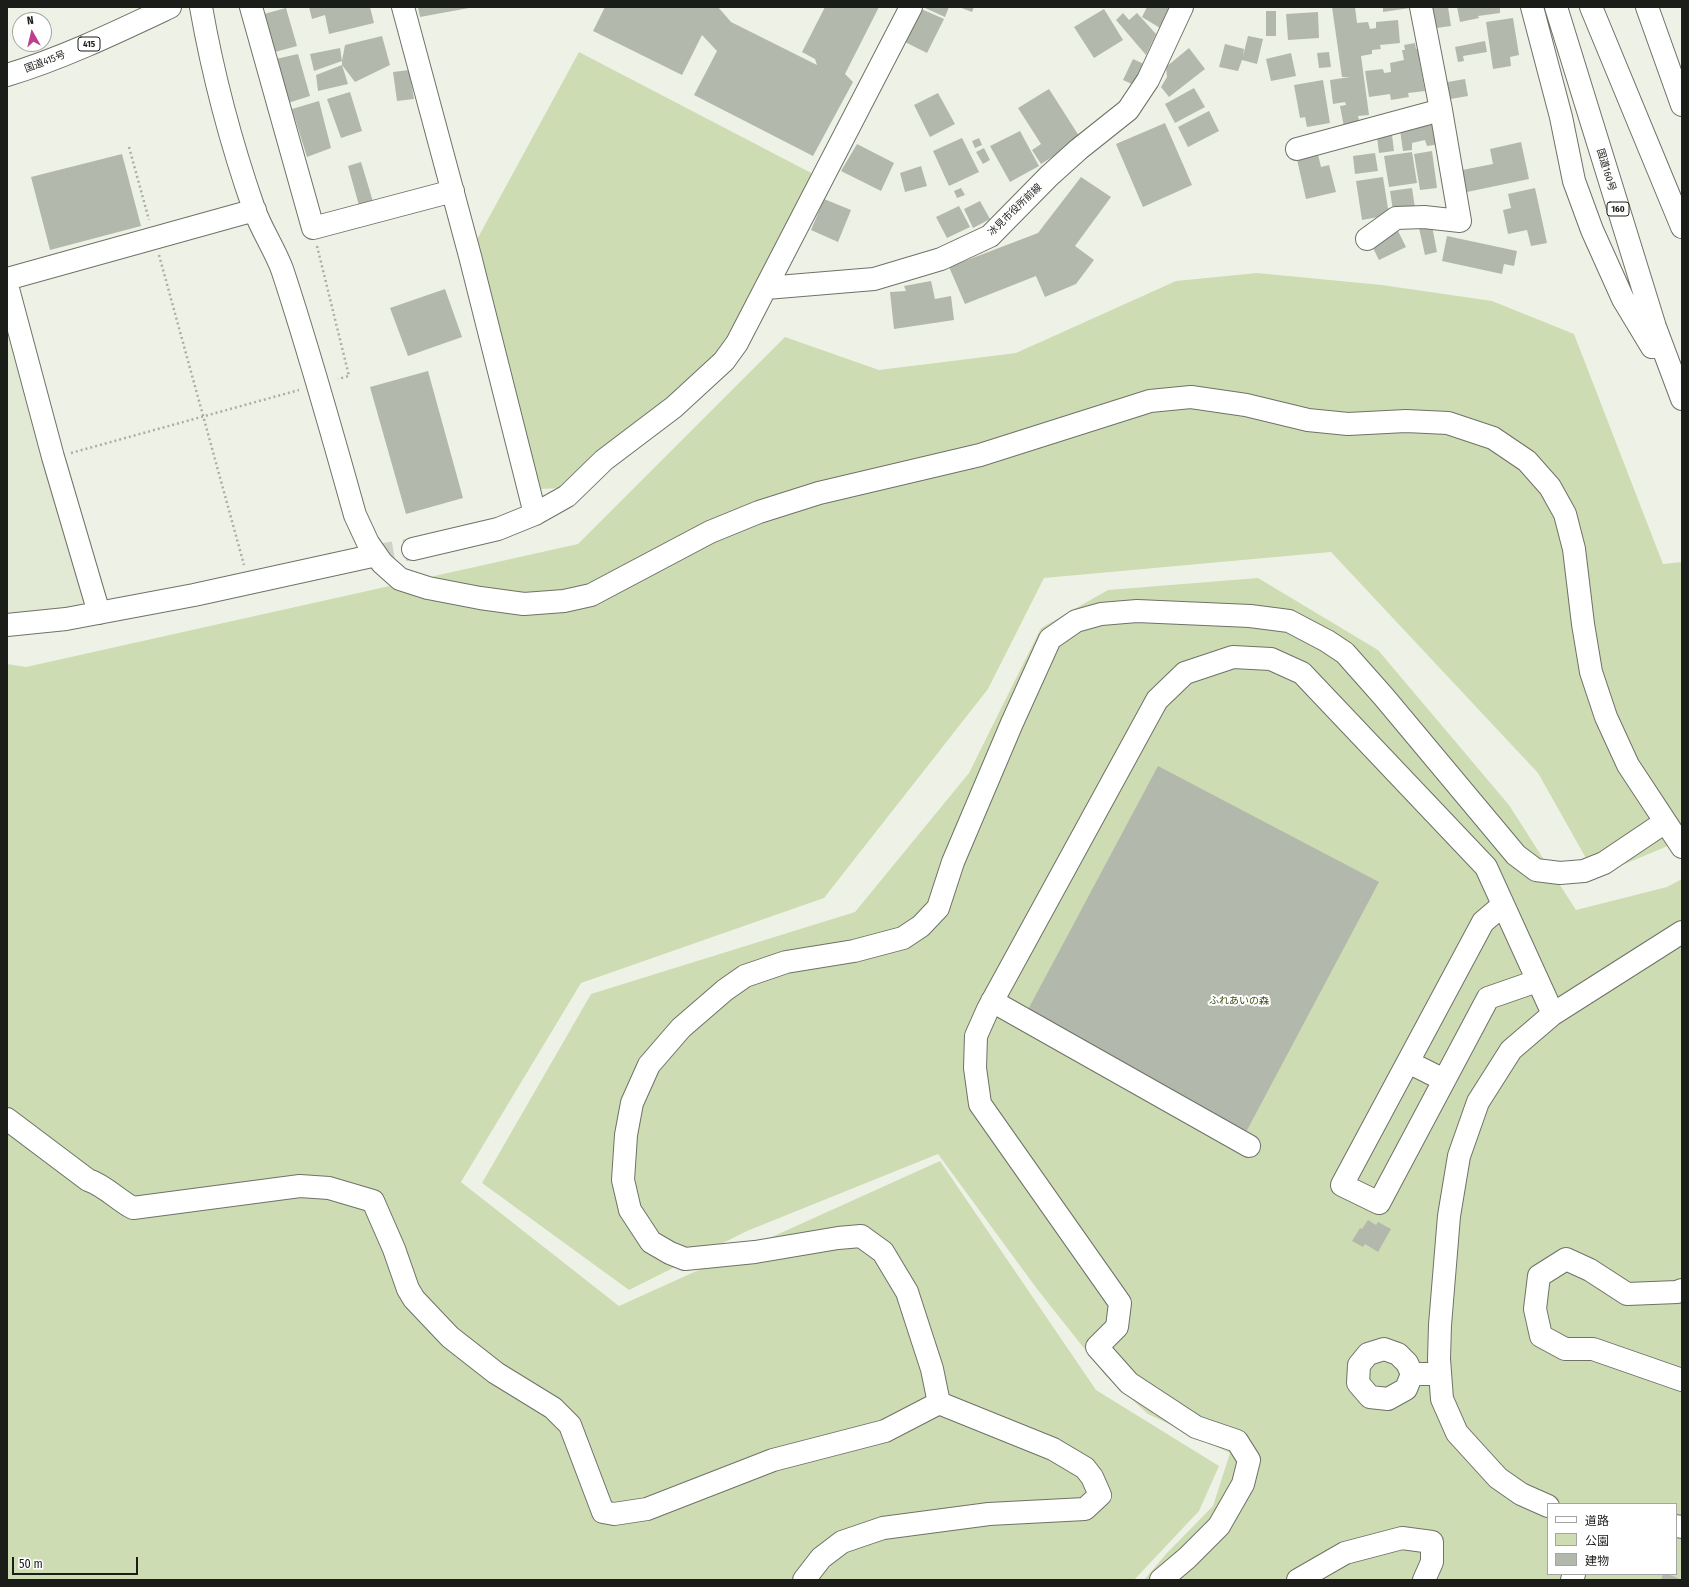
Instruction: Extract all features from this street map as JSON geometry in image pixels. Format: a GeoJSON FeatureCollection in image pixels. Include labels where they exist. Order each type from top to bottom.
{"type":"FeatureCollection","features":[{"type":"Feature","properties":{"kind":"main road","name":"国道415号"},"geometry":{"type":"LineString","coordinates":[[7,75],[38,66],[126,28],[170,7]]}},
{"type":"Feature","properties":{"kind":"main road"},"geometry":{"type":"LineString","coordinates":[[201,7],[206,37],[234,145],[254,210],[281,266],[286,280],[304,336],[355,515],[368,543],[382,563],[400,579],[428,588],[480,598],[524,604],[564,601],[591,595],[710,532],[759,512],[819,493],[980,455],[1150,401],[1191,397],[1246,406],[1308,420],[1348,424],[1406,421],[1448,423],[1493,438],[1527,461],[1550,487],[1565,514],[1574,549],[1582,624],[1591,672],[1606,716],[1628,765],[1682,847]]}},
{"type":"Feature","properties":{"kind":"main road"},"geometry":{"type":"LineString","coordinates":[[251,7],[313,228],[453,191]]}},
{"type":"Feature","properties":{"kind":"main road"},"geometry":{"type":"LineString","coordinates":[[403,7],[453,191],[536,514]]}},
{"type":"Feature","properties":{"kind":"main road"},"geometry":{"type":"LineString","coordinates":[[413,549],[498,529],[536,514],[567,496],[604,460],[674,407],[724,361],[737,343],[911,7]]}},
{"type":"Feature","properties":{"kind":"main road","name":"冰見市役所前線"},"geometry":{"type":"LineString","coordinates":[[766,288],[874,279],[941,259],[990,236],[1049,176],[1079,149],[1128,110],[1148,80],[1182,7]]}},
{"type":"Feature","properties":{"kind":"main road"},"geometry":{"type":"LineString","coordinates":[[1367,239],[1396,218],[1424,217],[1460,221],[1442,110],[1421,7]]}},
{"type":"Feature","properties":{"kind":"main road"},"geometry":{"type":"LineString","coordinates":[[1532,7],[1561,117],[1574,181],[1592,230],[1623,298],[1679,393]]}},
{"type":"Feature","properties":{"kind":"main road"},"geometry":{"type":"LineString","coordinates":[[1591,7],[1682,228]]}},
{"type":"Feature","properties":{"kind":"main road"},"geometry":{"type":"LineString","coordinates":[[1647,7],[1682,105]]}},
{"type":"Feature","properties":{"kind":"main road","name":"国道160号"},"geometry":{"type":"LineString","coordinates":[[1558,12],[1655,327],[1679,393]]}},
{"type":"Feature","properties":{"kind":"main road"},"geometry":{"type":"LineString","coordinates":[[1297,149],[1442,110]]}},
{"type":"Feature","properties":{"kind":"main road"},"geometry":{"type":"LineString","coordinates":[[7,279],[254,210]]}},
{"type":"Feature","properties":{"kind":"main road"},"geometry":{"type":"LineString","coordinates":[[7,285],[53,457],[99,613]]}},
{"type":"Feature","properties":{"kind":"main road"},"geometry":{"type":"LineString","coordinates":[[7,625],[66,619],[99,613],[372,556]]}},
{"type":"Feature","properties":{"kind":"main road"},"geometry":{"type":"LineString","coordinates":[[939,1403],[932,1369],[907,1292],[882,1252],[861,1236],[838,1238],[755,1252],[700,1258],[685,1259],[670,1253],[651,1242],[630,1210],[623,1180],[626,1135],[632,1103],[649,1065],[681,1028],[725,990],[745,976],[786,962],[854,951],[903,938],[921,926],[938,908],[953,862],[1012,723],[1050,640],[1076,620],[1101,614],[1137,611],[1250,616],[1289,621],[1327,641],[1345,653],[1384,697],[1516,855],[1536,870],[1560,873],[1584,871],[1604,863],[1665,822]]}},
{"type":"Feature","properties":{"kind":"main road"},"geometry":{"type":"LineString","coordinates":[[1161,1580],[1187,1558],[1218,1526],[1243,1484],[1249,1460],[1237,1441],[1196,1427],[1129,1383],[1097,1348],[1117,1328],[1120,1303],[980,1104],[975,1068],[976,1036],[992,1001],[1157,700],[1185,673],[1233,657],[1271,659],[1302,673],[1486,866],[1554,1014]]}},
{"type":"Feature","properties":{"kind":"main road"},"geometry":{"type":"LineString","coordinates":[[1504,905],[1483,922],[1342,1185],[1380,1203],[1488,998],[1538,981]]}},
{"type":"Feature","properties":{"kind":"main road"},"geometry":{"type":"LineString","coordinates":[[1547,1506],[1540,1504],[1521,1494],[1498,1478],[1457,1433],[1442,1399],[1440,1374],[1440,1325],[1449,1216],[1458,1156],[1478,1102],[1511,1050],[1554,1014],[1682,932]]}},
{"type":"Feature","properties":{"kind":"main road"},"geometry":{"type":"LineString","coordinates":[[992,1001],[1249,1146]]}},
{"type":"Feature","properties":{"kind":"main road"},"geometry":{"type":"LineString","coordinates":[[1408,1062],[1444,1080]]}},
{"type":"Feature","properties":{"kind":"main road"},"geometry":{"type":"LineString","coordinates":[[7,1119],[88,1180],[94,1182],[121,1202],[133,1208],[300,1186],[329,1188],[373,1201],[394,1249],[408,1289],[414,1299],[450,1337],[496,1373],[553,1408],[570,1425],[603,1512],[614,1514],[647,1509],[773,1460],[886,1431],[939,1403],[1053,1449],[1084,1468],[1092,1478],[1100,1495],[1085,1509],[989,1514],[883,1528],[842,1542],[820,1558],[804,1580]]}},
{"type":"Feature","properties":{"kind":"main road"},"geometry":{"type":"LineString","coordinates":[[1682,1290],[1677,1292],[1627,1294],[1590,1270],[1566,1259],[1539,1276],[1535,1309],[1541,1336],[1565,1349],[1593,1349],[1682,1380]]}},
{"type":"Feature","properties":{"kind":"main road"},"geometry":{"type":"LineString","coordinates":[[1412,1374],[1440,1374]]}},
{"type":"Feature","properties":{"kind":"main road"},"geometry":{"type":"LineString","coordinates":[[1298,1580],[1345,1553],[1402,1538],[1432,1542],[1432,1562],[1424,1580]]}},
{"type":"Feature","properties":{"kind":"path"},"geometry":{"type":"LineString","coordinates":[[129,147],[204,416],[248,583]]}},
{"type":"Feature","properties":{"kind":"path"},"geometry":{"type":"LineString","coordinates":[[313,228],[350,376],[338,379]]}},
{"type":"Feature","properties":{"kind":"path"},"geometry":{"type":"LineString","coordinates":[[53,457],[306,388]]}},
{"type":"Feature","properties":{"kind":"shaded area"},"geometry":{"type":"Polygon","coordinates":[[[7,316],[89,607],[42,613],[7,613],[7,316]]]}},
{"type":"Feature","properties":{"kind":"green space"},"geometry":{"type":"Polygon","coordinates":[[[579,52],[817,176],[718,352],[690,385],[619,435],[561,488],[541,489],[475,243],[579,52]]]}},
{"type":"Feature","properties":{"kind":"green space"},"geometry":{"type":"Polygon","coordinates":[[[1257,273],[1382,285],[1492,301],[1574,334],[1663,564],[1682,562],[1682,840],[1596,876],[1538,773],[1331,552],[1044,578],[988,689],[824,898],[581,983],[461,1182],[619,1306],[940,1161],[1096,1390],[1219,1466],[1199,1511],[1134,1580],[7,1580],[7,664],[26,667],[578,544],[785,337],[879,370],[1016,353],[1176,281],[1257,273]]]}},
{"type":"Feature","properties":{"kind":"green space","name":"ふれあいの森"},"geometry":{"type":"Polygon","coordinates":[[[1258,578],[1378,650],[1509,805],[1576,910],[1667,887],[1682,879],[1682,1580],[1144,1580],[1166,1554],[1213,1506],[1230,1453],[1148,1414],[1106,1376],[1037,1289],[938,1154],[747,1231],[629,1290],[482,1183],[591,994],[855,912],[969,773],[1041,628],[1108,590],[1258,578]]]}},
{"type":"Feature","properties":{"kind":"building"},"geometry":{"type":"Polygon","coordinates":[[[309,7],[370,7],[374,23],[329,34],[325,15],[312,19],[309,7]]]}},
{"type":"Feature","properties":{"kind":"building"},"geometry":{"type":"Polygon","coordinates":[[[418,7],[469,7],[469,8],[420,17],[418,7]]]}},
{"type":"Feature","properties":{"kind":"building"},"geometry":{"type":"Polygon","coordinates":[[[605,7],[718,7],[731,22],[817,65],[815,59],[802,52],[825,7],[879,7],[845,74],[853,82],[813,156],[694,95],[717,51],[702,35],[682,75],[593,31],[605,7]]]}},
{"type":"Feature","properties":{"kind":"building"},"geometry":{"type":"Polygon","coordinates":[[[923,7],[949,7],[945,17],[923,7]]]}},
{"type":"Feature","properties":{"kind":"building"},"geometry":{"type":"Polygon","coordinates":[[[959,7],[974,7],[972,12],[959,7]]]}},
{"type":"Feature","properties":{"kind":"building"},"geometry":{"type":"Polygon","coordinates":[[[1147,7],[1172,7],[1160,28],[1142,17],[1147,7]]]}},
{"type":"Feature","properties":{"kind":"building"},"geometry":{"type":"Polygon","coordinates":[[[1332,7],[1355,7],[1357,23],[1368,22],[1370,29],[1376,28],[1376,22],[1398,20],[1400,43],[1380,45],[1381,49],[1372,50],[1372,54],[1361,56],[1369,115],[1358,116],[1360,125],[1344,127],[1340,106],[1346,105],[1345,102],[1333,104],[1330,80],[1350,77],[1342,77],[1332,7]]]}},
{"type":"Feature","properties":{"kind":"building"},"geometry":{"type":"Polygon","coordinates":[[[1383,7],[1410,7],[1410,8],[1383,12],[1383,7]]]}},
{"type":"Feature","properties":{"kind":"building"},"geometry":{"type":"Polygon","coordinates":[[[1426,7],[1448,7],[1451,26],[1429,29],[1426,7]]]}},
{"type":"Feature","properties":{"kind":"building"},"geometry":{"type":"Polygon","coordinates":[[[1457,7],[1500,7],[1500,13],[1478,16],[1479,18],[1460,22],[1457,7]]]}},
{"type":"Feature","properties":{"kind":"building"},"geometry":{"type":"Polygon","coordinates":[[[286,8],[297,46],[275,52],[264,14],[286,8]]]}},
{"type":"Feature","properties":{"kind":"building"},"geometry":{"type":"Polygon","coordinates":[[[919,8],[944,19],[927,53],[903,41],[919,8]]]}},
{"type":"Feature","properties":{"kind":"building"},"geometry":{"type":"Polygon","coordinates":[[[1104,9],[1123,40],[1094,58],[1074,27],[1104,9]]]}},
{"type":"Feature","properties":{"kind":"building"},"geometry":{"type":"Polygon","coordinates":[[[1266,11],[1276,11],[1276,36],[1266,36],[1266,11]]]}},
{"type":"Feature","properties":{"kind":"building"},"geometry":{"type":"Polygon","coordinates":[[[1318,12],[1319,38],[1288,40],[1286,14],[1318,12]]]}},
{"type":"Feature","properties":{"kind":"building"},"geometry":{"type":"Polygon","coordinates":[[[1123,13],[1129,20],[1137,13],[1156,34],[1146,55],[1116,20],[1123,13]]]}},
{"type":"Feature","properties":{"kind":"building"},"geometry":{"type":"Polygon","coordinates":[[[1513,18],[1519,55],[1510,57],[1511,66],[1493,69],[1486,22],[1513,18]]]}},
{"type":"Feature","properties":{"kind":"building"},"geometry":{"type":"Polygon","coordinates":[[[382,36],[390,65],[355,82],[342,65],[345,45],[382,36]]]}},
{"type":"Feature","properties":{"kind":"building"},"geometry":{"type":"Polygon","coordinates":[[[1248,36],[1263,39],[1257,64],[1242,60],[1238,71],[1219,67],[1225,44],[1244,49],[1243,56],[1248,36]]]}},
{"type":"Feature","properties":{"kind":"building"},"geometry":{"type":"Polygon","coordinates":[[[1485,41],[1487,52],[1463,56],[1464,61],[1458,62],[1455,47],[1485,41]]]}},
{"type":"Feature","properties":{"kind":"building"},"geometry":{"type":"Polygon","coordinates":[[[1415,43],[1416,49],[1420,48],[1422,58],[1419,58],[1425,91],[1408,93],[1409,97],[1391,100],[1390,94],[1369,97],[1365,71],[1383,69],[1384,73],[1391,72],[1390,63],[1404,60],[1402,50],[1405,50],[1404,45],[1415,43]]]}},
{"type":"Feature","properties":{"kind":"building"},"geometry":{"type":"Polygon","coordinates":[[[340,48],[342,61],[314,71],[310,54],[340,48]]]}},
{"type":"Feature","properties":{"kind":"building"},"geometry":{"type":"Polygon","coordinates":[[[1189,48],[1205,69],[1169,97],[1161,87],[1167,77],[1166,67],[1189,48]]]}},
{"type":"Feature","properties":{"kind":"building"},"geometry":{"type":"Polygon","coordinates":[[[1329,52],[1331,67],[1319,68],[1317,53],[1329,52]]]}},
{"type":"Feature","properties":{"kind":"building"},"geometry":{"type":"Polygon","coordinates":[[[1291,53],[1296,76],[1271,81],[1266,59],[1291,53]]]}},
{"type":"Feature","properties":{"kind":"building"},"geometry":{"type":"Polygon","coordinates":[[[298,54],[310,96],[288,103],[276,59],[298,54]]]}},
{"type":"Feature","properties":{"kind":"building"},"geometry":{"type":"Polygon","coordinates":[[[1133,59],[1146,65],[1136,86],[1123,80],[1133,59]]]}},
{"type":"Feature","properties":{"kind":"building"},"geometry":{"type":"Polygon","coordinates":[[[342,65],[348,84],[318,91],[316,75],[342,65]]]}},
{"type":"Feature","properties":{"kind":"building"},"geometry":{"type":"Polygon","coordinates":[[[409,70],[414,99],[397,101],[393,72],[409,70]]]}},
{"type":"Feature","properties":{"kind":"building"},"geometry":{"type":"Polygon","coordinates":[[[1465,79],[1468,96],[1445,100],[1442,83],[1465,79]]]}},
{"type":"Feature","properties":{"kind":"building"},"geometry":{"type":"Polygon","coordinates":[[[1323,80],[1330,123],[1307,127],[1305,117],[1300,118],[1294,85],[1323,80]]]}},
{"type":"Feature","properties":{"kind":"building"},"geometry":{"type":"Polygon","coordinates":[[[1194,88],[1205,107],[1175,123],[1165,104],[1194,88]]]}},
{"type":"Feature","properties":{"kind":"building"},"geometry":{"type":"Polygon","coordinates":[[[1049,89],[1081,139],[1041,164],[1032,150],[1041,144],[1018,108],[1049,89]]]}},
{"type":"Feature","properties":{"kind":"building"},"geometry":{"type":"Polygon","coordinates":[[[350,92],[362,131],[341,138],[327,99],[350,92]]]}},
{"type":"Feature","properties":{"kind":"building"},"geometry":{"type":"Polygon","coordinates":[[[938,93],[955,124],[930,137],[914,105],[938,93]]]}},
{"type":"Feature","properties":{"kind":"building"},"geometry":{"type":"Polygon","coordinates":[[[319,101],[331,148],[307,157],[292,109],[319,101]]]}},
{"type":"Feature","properties":{"kind":"building"},"geometry":{"type":"Polygon","coordinates":[[[1209,111],[1219,131],[1188,147],[1178,127],[1209,111]]]}},
{"type":"Feature","properties":{"kind":"building"},"geometry":{"type":"Polygon","coordinates":[[[1165,123],[1192,185],[1143,207],[1116,144],[1165,123]]]}},
{"type":"Feature","properties":{"kind":"building"},"geometry":{"type":"Polygon","coordinates":[[[1436,124],[1440,144],[1427,146],[1425,140],[1412,143],[1412,150],[1403,151],[1400,130],[1436,124]]]}},
{"type":"Feature","properties":{"kind":"building"},"geometry":{"type":"Polygon","coordinates":[[[1020,131],[1039,166],[1010,182],[990,146],[1020,131]]]}},
{"type":"Feature","properties":{"kind":"building"},"geometry":{"type":"Polygon","coordinates":[[[1392,135],[1394,151],[1379,153],[1377,137],[1392,135]]]}},
{"type":"Feature","properties":{"kind":"building"},"geometry":{"type":"Polygon","coordinates":[[[962,138],[979,172],[949,186],[933,151],[962,138]]]}},
{"type":"Feature","properties":{"kind":"building"},"geometry":{"type":"Polygon","coordinates":[[[979,138],[982,145],[975,148],[972,141],[979,138]]]}},
{"type":"Feature","properties":{"kind":"building"},"geometry":{"type":"Polygon","coordinates":[[[1521,142],[1529,179],[1467,192],[1462,170],[1493,164],[1490,149],[1521,142]]]}},
{"type":"Feature","properties":{"kind":"building"},"geometry":{"type":"Polygon","coordinates":[[[857,144],[894,163],[881,191],[841,171],[857,144]]]}},
{"type":"Feature","properties":{"kind":"building"},"geometry":{"type":"Polygon","coordinates":[[[1316,146],[1321,167],[1329,165],[1336,192],[1306,199],[1295,151],[1316,146]]]}},
{"type":"Feature","properties":{"kind":"building"},"geometry":{"type":"Polygon","coordinates":[[[984,148],[990,160],[983,164],[976,152],[984,148]]]}},
{"type":"Feature","properties":{"kind":"building"},"geometry":{"type":"Polygon","coordinates":[[[1432,151],[1437,188],[1420,190],[1414,154],[1432,151]]]}},
{"type":"Feature","properties":{"kind":"building"},"geometry":{"type":"Polygon","coordinates":[[[1412,152],[1417,183],[1389,187],[1384,156],[1412,152]]]}},
{"type":"Feature","properties":{"kind":"building"},"geometry":{"type":"Polygon","coordinates":[[[1375,153],[1378,171],[1355,174],[1353,156],[1375,153]]]}},
{"type":"Feature","properties":{"kind":"building"},"geometry":{"type":"Polygon","coordinates":[[[122,154],[141,226],[50,250],[31,177],[122,154]]]}},
{"type":"Feature","properties":{"kind":"building"},"geometry":{"type":"Polygon","coordinates":[[[361,162],[374,205],[360,209],[348,166],[361,162]]]}},
{"type":"Feature","properties":{"kind":"building"},"geometry":{"type":"Polygon","coordinates":[[[921,166],[927,186],[905,192],[900,173],[921,166]]]}},
{"type":"Feature","properties":{"kind":"building"},"geometry":{"type":"Polygon","coordinates":[[[1081,177],[1111,197],[1075,246],[1094,260],[1076,284],[1045,297],[1036,276],[965,304],[949,267],[1038,233],[1081,177]]]}},
{"type":"Feature","properties":{"kind":"building"},"geometry":{"type":"Polygon","coordinates":[[[1383,177],[1389,215],[1362,220],[1356,181],[1383,177]]]}},
{"type":"Feature","properties":{"kind":"building"},"geometry":{"type":"Polygon","coordinates":[[[961,188],[965,195],[957,198],[954,191],[961,188]]]}},
{"type":"Feature","properties":{"kind":"building"},"geometry":{"type":"Polygon","coordinates":[[[1412,188],[1415,208],[1393,211],[1390,191],[1412,188]]]}},
{"type":"Feature","properties":{"kind":"building"},"geometry":{"type":"Polygon","coordinates":[[[1535,188],[1547,243],[1531,246],[1527,230],[1508,234],[1503,210],[1511,208],[1508,194],[1535,188]]]}},
{"type":"Feature","properties":{"kind":"building"},"geometry":{"type":"Polygon","coordinates":[[[824,199],[851,210],[838,242],[811,230],[824,199]]]}},
{"type":"Feature","properties":{"kind":"building"},"geometry":{"type":"Polygon","coordinates":[[[980,201],[990,219],[973,228],[964,209],[980,201]]]}},
{"type":"Feature","properties":{"kind":"building"},"geometry":{"type":"Polygon","coordinates":[[[959,206],[970,227],[947,238],[936,217],[959,206]]]}},
{"type":"Feature","properties":{"kind":"building"},"geometry":{"type":"Polygon","coordinates":[[[1395,225],[1406,247],[1379,260],[1368,238],[1395,225]]]}},
{"type":"Feature","properties":{"kind":"building"},"geometry":{"type":"Polygon","coordinates":[[[1432,226],[1437,252],[1425,255],[1419,228],[1432,226]]]}},
{"type":"Feature","properties":{"kind":"building"},"geometry":{"type":"Polygon","coordinates":[[[1447,236],[1517,251],[1514,266],[1504,264],[1502,274],[1442,261],[1447,236]]]}},
{"type":"Feature","properties":{"kind":"building"},"geometry":{"type":"Polygon","coordinates":[[[931,281],[935,299],[951,296],[954,320],[894,329],[890,292],[906,291],[904,286],[931,281]]]}},
{"type":"Feature","properties":{"kind":"building"},"geometry":{"type":"Polygon","coordinates":[[[445,289],[462,337],[408,356],[390,308],[445,289]]]}},
{"type":"Feature","properties":{"kind":"building"},"geometry":{"type":"Polygon","coordinates":[[[428,371],[463,498],[406,514],[370,387],[428,371]]]}},
{"type":"Feature","properties":{"kind":"building"},"geometry":{"type":"Polygon","coordinates":[[[1158,766],[1379,882],[1245,1134],[1024,1017],[1158,766]]]}},
{"type":"Feature","properties":{"kind":"building"},"geometry":{"type":"Polygon","coordinates":[[[1368,1220],[1376,1225],[1378,1222],[1391,1229],[1378,1252],[1365,1244],[1363,1247],[1352,1241],[1360,1228],[1362,1229],[1368,1220]]]}},
{"type":"Feature","properties":{"kind":"building"},"geometry":{"type":"Polygon","coordinates":[[[1663,1575],[1670,1575],[1682,1580],[1661,1580],[1663,1575]]]}},
{"type":"Feature","properties":{"kind":"tunnel"},"geometry":{"type":"LineString","coordinates":[[372,556],[413,549]]}}]}
